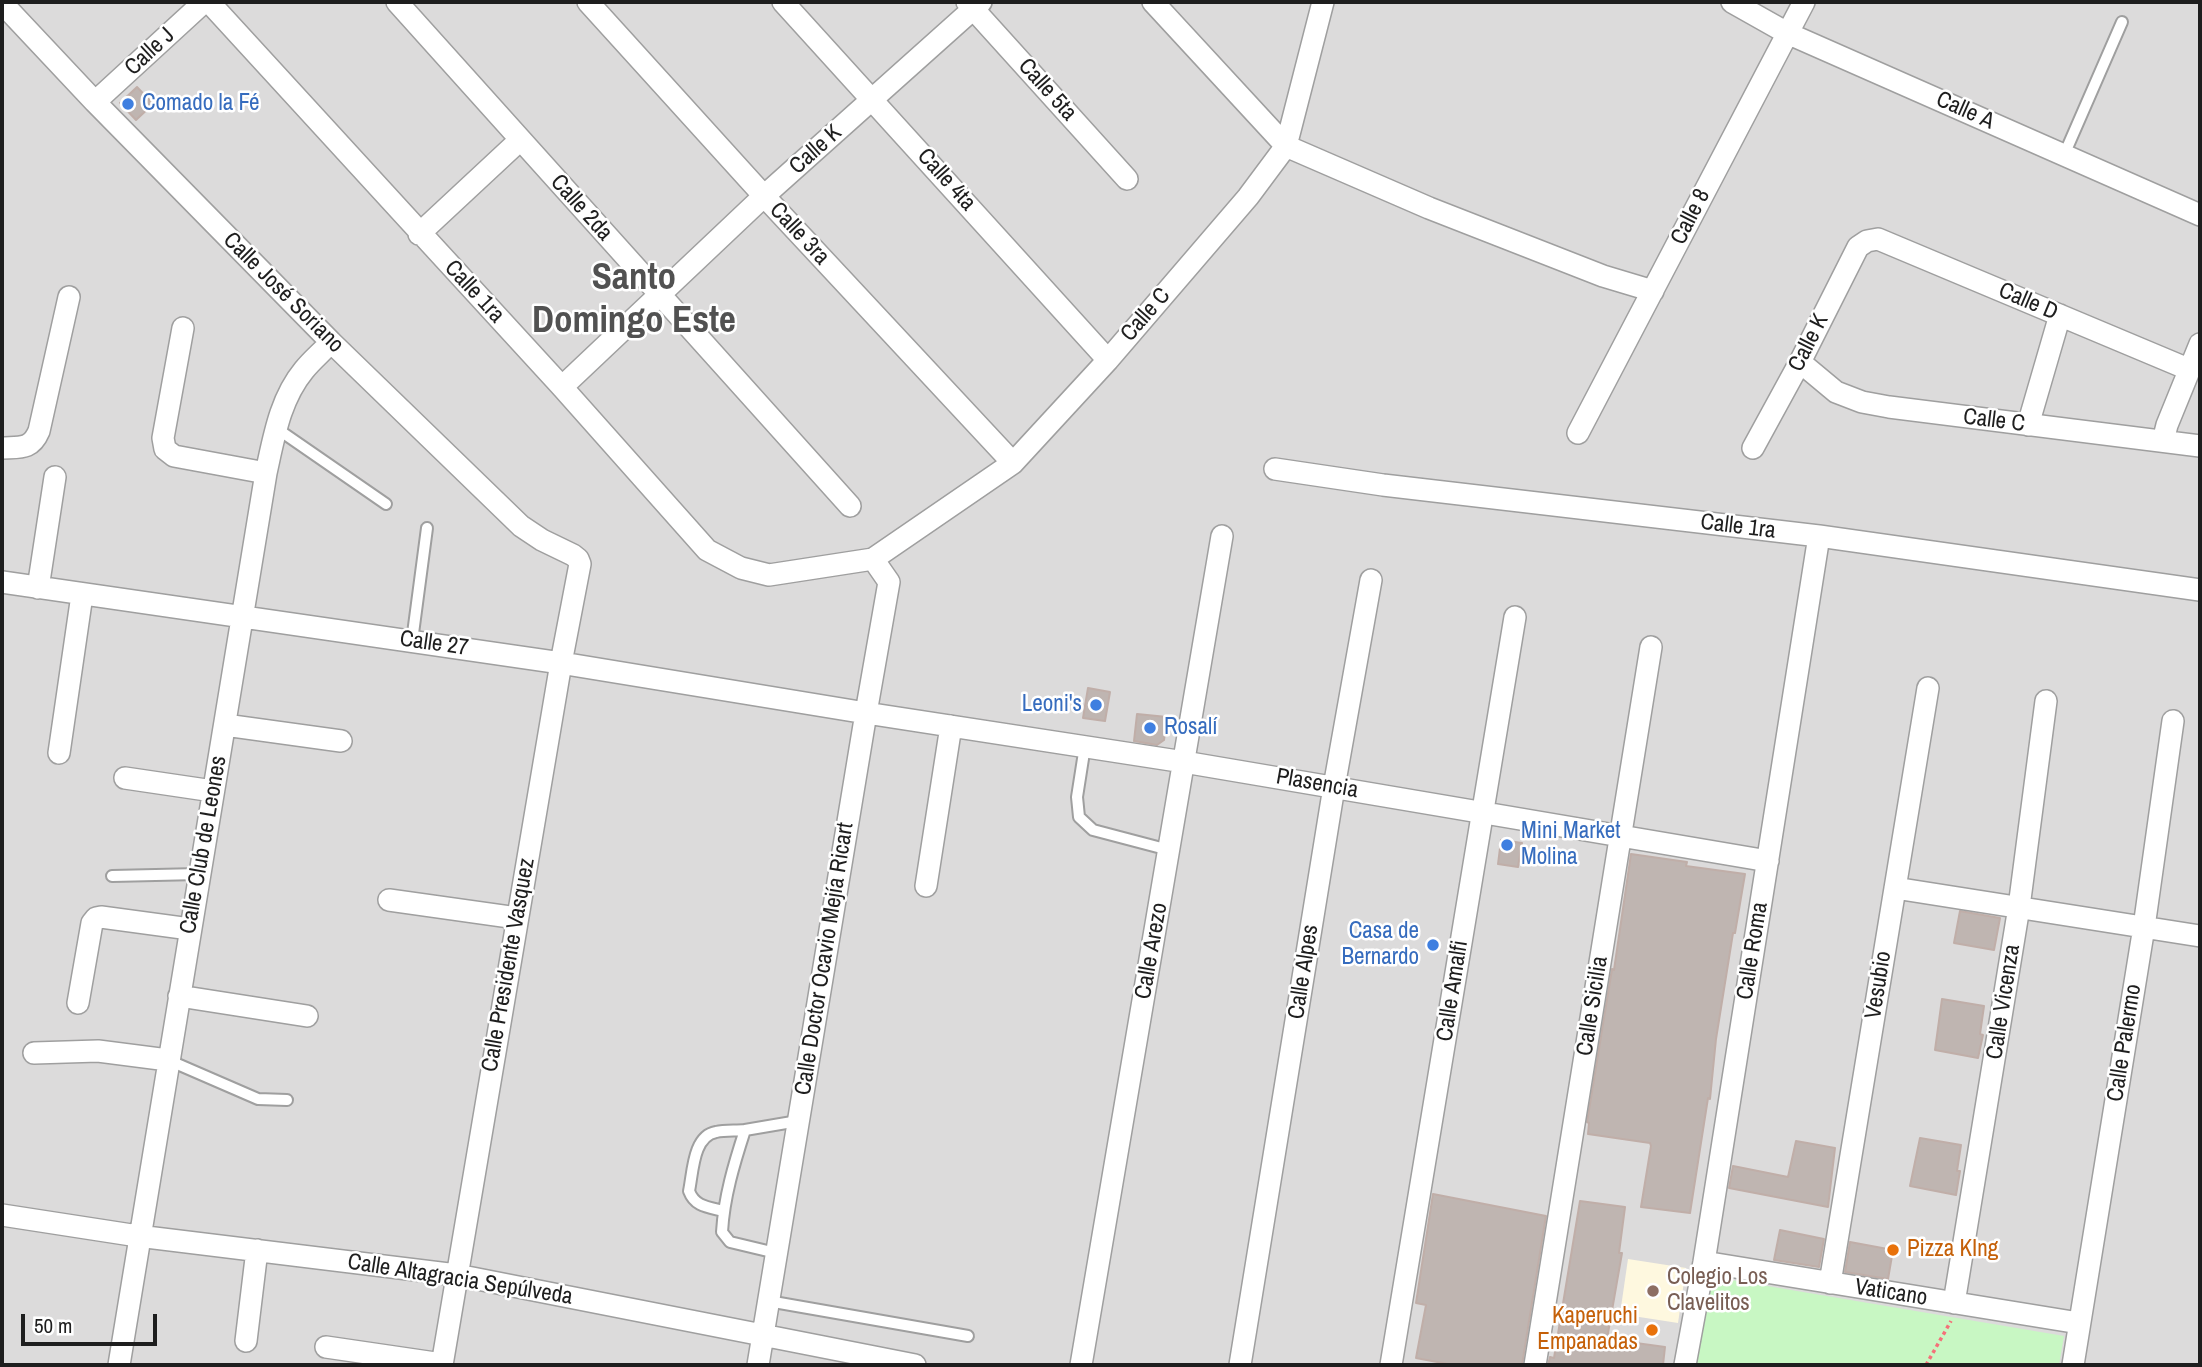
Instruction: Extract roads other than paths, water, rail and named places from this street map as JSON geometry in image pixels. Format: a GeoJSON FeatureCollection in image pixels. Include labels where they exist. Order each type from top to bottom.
{"type":"FeatureCollection","features":[{"type":"Feature","properties":{"kind":"street","name":"Calle J"},"geometry":{"type":"LineString","coordinates":[[96,102],[206,2]]}},
{"type":"Feature","properties":{"kind":"street","name":"Calle 1ra"},"geometry":{"type":"LineString","coordinates":[[206,2],[562,387],[707,550],[741,568],[769,575],[873,559]]}},
{"type":"Feature","properties":{"kind":"street","name":"Calle 2da"},"geometry":{"type":"LineString","coordinates":[[397,2],[850,506]]}},
{"type":"Feature","properties":{"kind":"street","name":"Calle 3ra"},"geometry":{"type":"LineString","coordinates":[[587,2],[764,197],[1013,463]]}},
{"type":"Feature","properties":{"kind":"street","name":"Calle 4ta"},"geometry":{"type":"LineString","coordinates":[[783,2],[1108,360]]}},
{"type":"Feature","properties":{"kind":"street"},"geometry":{"type":"LineString","coordinates":[[1153,2],[1286,146],[1429,208],[1603,276],[1653,291]]}},
{"type":"Feature","properties":{"kind":"street","name":"Calle C"},"geometry":{"type":"LineString","coordinates":[[873,559],[1013,463],[1108,360],[1248,197],[1286,146],[1324,2]]}},
{"type":"Feature","properties":{"kind":"street","name":"Calle A"},"geometry":{"type":"LineString","coordinates":[[1732,2],[1787,33],[2200,215]]}},
{"type":"Feature","properties":{"kind":"street","name":"Calle 8"},"geometry":{"type":"LineString","coordinates":[[1578,433],[1804,2]]}},
{"type":"Feature","properties":{"kind":"street","name":"Calle José Soriano"},"geometry":{"type":"LineString","coordinates":[[2,3],[331,342],[521,526],[573,555],[580,564]]}},
{"type":"Feature","properties":{"kind":"street","name":"Calle K"},"geometry":{"type":"LineString","coordinates":[[562,387],[974,4]]}},
{"type":"Feature","properties":{"kind":"street","name":"Calle 5ta"},"geometry":{"type":"LineString","coordinates":[[974,4],[1127,179]]}},
{"type":"Feature","properties":{"kind":"street"},"geometry":{"type":"LineString","coordinates":[[419,234],[520,140]]}},
{"type":"Feature","properties":{"kind":"street","name":"Calle D"},"geometry":{"type":"LineString","coordinates":[[1867,241],[1878,239],[2188,369]]}},
{"type":"Feature","properties":{"kind":"street","name":"Calle K"},"geometry":{"type":"LineString","coordinates":[[1753,448],[1858,247],[1867,241]]}},
{"type":"Feature","properties":{"kind":"street"},"geometry":{"type":"LineString","coordinates":[[2,448],[26,447],[34,442],[39,431],[69,297]]}},
{"type":"Feature","properties":{"kind":"street"},"geometry":{"type":"LineString","coordinates":[[2028,425],[2060,315]]}},
{"type":"Feature","properties":{"kind":"street"},"geometry":{"type":"LineString","coordinates":[[183,328],[163,438],[165,449],[174,456],[266,473]]}},
{"type":"Feature","properties":{"kind":"street","name":"Calle Club de Leones"},"geometry":{"type":"LineString","coordinates":[[118,1365],[266,473],[276,428],[290,391],[331,342]]}},
{"type":"Feature","properties":{"kind":"street"},"geometry":{"type":"LineString","coordinates":[[2163,441],[2188,369],[2200,344]]}},
{"type":"Feature","properties":{"kind":"street","name":"Calle C"},"geometry":{"type":"LineString","coordinates":[[1800,362],[1836,392],[1862,402],[2200,446]]}},
{"type":"Feature","properties":{"kind":"street","name":"Calle 1ra"},"geometry":{"type":"LineString","coordinates":[[1275,469],[1383,485],[1819,536],[2200,590]]}},
{"type":"Feature","properties":{"kind":"street"},"geometry":{"type":"LineString","coordinates":[[38,588],[55,477]]}},
{"type":"Feature","properties":{"kind":"street","name":"Calle Arezo"},"geometry":{"type":"LineString","coordinates":[[1082,1365],[1222,536]]}},
{"type":"Feature","properties":{"kind":"street","name":"Calle Roma"},"geometry":{"type":"LineString","coordinates":[[1685,1365],[1704,1262],[1819,536]]}},
{"type":"Feature","properties":{"kind":"street","name":"Calle Doctor Ocavio Mejía Ricart"},"geometry":{"type":"LineString","coordinates":[[758,1365],[889,582],[873,559]]}},
{"type":"Feature","properties":{"kind":"street","name":"Calle Presidente Vasquez"},"geometry":{"type":"LineString","coordinates":[[442,1365],[580,564]]}},
{"type":"Feature","properties":{"kind":"street","name":"Calle Alpes"},"geometry":{"type":"LineString","coordinates":[[1240,1365],[1334,787],[1371,580]]}},
{"type":"Feature","properties":{"kind":"street","name":"Calle 27"},"geometry":{"type":"LineString","coordinates":[[2,582],[412,640],[866,713]]}},
{"type":"Feature","properties":{"kind":"street"},"geometry":{"type":"LineString","coordinates":[[59,753],[82,595]]}},
{"type":"Feature","properties":{"kind":"street","name":"Calle Amalfi"},"geometry":{"type":"LineString","coordinates":[[1391,1365],[1516,617]]}},
{"type":"Feature","properties":{"kind":"street","name":"Calle Sicilia"},"geometry":{"type":"LineString","coordinates":[[1535,1365],[1651,646]]}},
{"type":"Feature","properties":{"kind":"street","name":"Vesubio"},"geometry":{"type":"LineString","coordinates":[[1830,1283],[1928,688]]}},
{"type":"Feature","properties":{"kind":"street","name":"Calle Vicenza"},"geometry":{"type":"LineString","coordinates":[[1957,1303],[2019,907],[2046,701]]}},
{"type":"Feature","properties":{"kind":"street","name":"Plasencia"},"geometry":{"type":"LineString","coordinates":[[866,713],[1184,762],[1768,862]]}},
{"type":"Feature","properties":{"kind":"street","name":"Calle Palermo"},"geometry":{"type":"LineString","coordinates":[[2073,1365],[2144,927],[2173,721]]}},
{"type":"Feature","properties":{"kind":"street"},"geometry":{"type":"LineString","coordinates":[[225,725],[341,741]]}},
{"type":"Feature","properties":{"kind":"street"},"geometry":{"type":"LineString","coordinates":[[926,886],[951,726]]}},
{"type":"Feature","properties":{"kind":"street"},"geometry":{"type":"LineString","coordinates":[[125,778],[214,791]]}},
{"type":"Feature","properties":{"kind":"street"},"geometry":{"type":"LineString","coordinates":[[1895,888],[2200,936]]}},
{"type":"Feature","properties":{"kind":"street"},"geometry":{"type":"LineString","coordinates":[[389,900],[517,918]]}},
{"type":"Feature","properties":{"kind":"street"},"geometry":{"type":"LineString","coordinates":[[78,1003],[92,923],[96,918],[190,929]]}},
{"type":"Feature","properties":{"kind":"street"},"geometry":{"type":"LineString","coordinates":[[179,996],[307,1016]]}},
{"type":"Feature","properties":{"kind":"street"},"geometry":{"type":"LineString","coordinates":[[34,1053],[98,1051],[168,1060]]}},
{"type":"Feature","properties":{"kind":"street","name":"Calle Altagracia Sepúlveda"},"geometry":{"type":"LineString","coordinates":[[2,1215],[138,1236],[457,1275],[915,1365]]}},
{"type":"Feature","properties":{"kind":"street"},"geometry":{"type":"LineString","coordinates":[[246,1341],[257,1250]]}},
{"type":"Feature","properties":{"kind":"street","name":"Vaticano"},"geometry":{"type":"LineString","coordinates":[[1704,1262],[2079,1323]]}},
{"type":"Feature","properties":{"kind":"street"},"geometry":{"type":"LineString","coordinates":[[326,1347],[442,1365]]}},
{"type":"Feature","properties":{"kind":"lane"},"geometry":{"type":"LineString","coordinates":[[2064,155],[2122,22]]}},
{"type":"Feature","properties":{"kind":"lane"},"geometry":{"type":"LineString","coordinates":[[276,428],[386,504]]}},
{"type":"Feature","properties":{"kind":"lane"},"geometry":{"type":"LineString","coordinates":[[412,640],[427,528]]}},
{"type":"Feature","properties":{"kind":"lane"},"geometry":{"type":"LineString","coordinates":[[1085,747],[1077,797],[1079,817],[1093,830],[1169,850]]}},
{"type":"Feature","properties":{"kind":"lane"},"geometry":{"type":"LineString","coordinates":[[112,876],[200,874]]}},
{"type":"Feature","properties":{"kind":"lane"},"geometry":{"type":"LineString","coordinates":[[168,1060],[258,1098],[287,1100]]}},
{"type":"Feature","properties":{"kind":"lane"},"geometry":{"type":"LineString","coordinates":[[723,1212],[695,1204],[691,1198],[689,1191],[699,1144],[713,1132],[745,1130],[798,1121]]}},
{"type":"Feature","properties":{"kind":"lane"},"geometry":{"type":"LineString","coordinates":[[745,1130],[723,1212],[722,1233],[730,1242],[776,1253]]}},
{"type":"Feature","properties":{"kind":"lane"},"geometry":{"type":"LineString","coordinates":[[768,1301],[968,1336]]}},
{"type":"Feature","properties":{"kind":"place","name":"Comado la Fé"},"geometry":{"type":"Point","coordinates":[128,104]}},
{"type":"Feature","properties":{"kind":"place","name":"Leoni's"},"geometry":{"type":"Point","coordinates":[1096,705]}},
{"type":"Feature","properties":{"kind":"place","name":"Rosalí"},"geometry":{"type":"Point","coordinates":[1150,728]}},
{"type":"Feature","properties":{"kind":"place","name":"Mini Market Molina"},"geometry":{"type":"Point","coordinates":[1507,845]}},
{"type":"Feature","properties":{"kind":"place","name":"Casa de Bernardo"},"geometry":{"type":"Point","coordinates":[1433,945]}},
{"type":"Feature","properties":{"kind":"place","name":"Pizza KIng"},"geometry":{"type":"Point","coordinates":[1893,1250]}},
{"type":"Feature","properties":{"kind":"place","name":"Colegio Los Clavelitos"},"geometry":{"type":"Point","coordinates":[1653,1291]}},
{"type":"Feature","properties":{"kind":"place","name":"Kaperuchi Empanadas"},"geometry":{"type":"Point","coordinates":[1652,1330]}},
{"type":"Feature","properties":{"kind":"district","name":"Santo Domingo Este"},"geometry":{"type":"Point","coordinates":[634,300]}}]}
